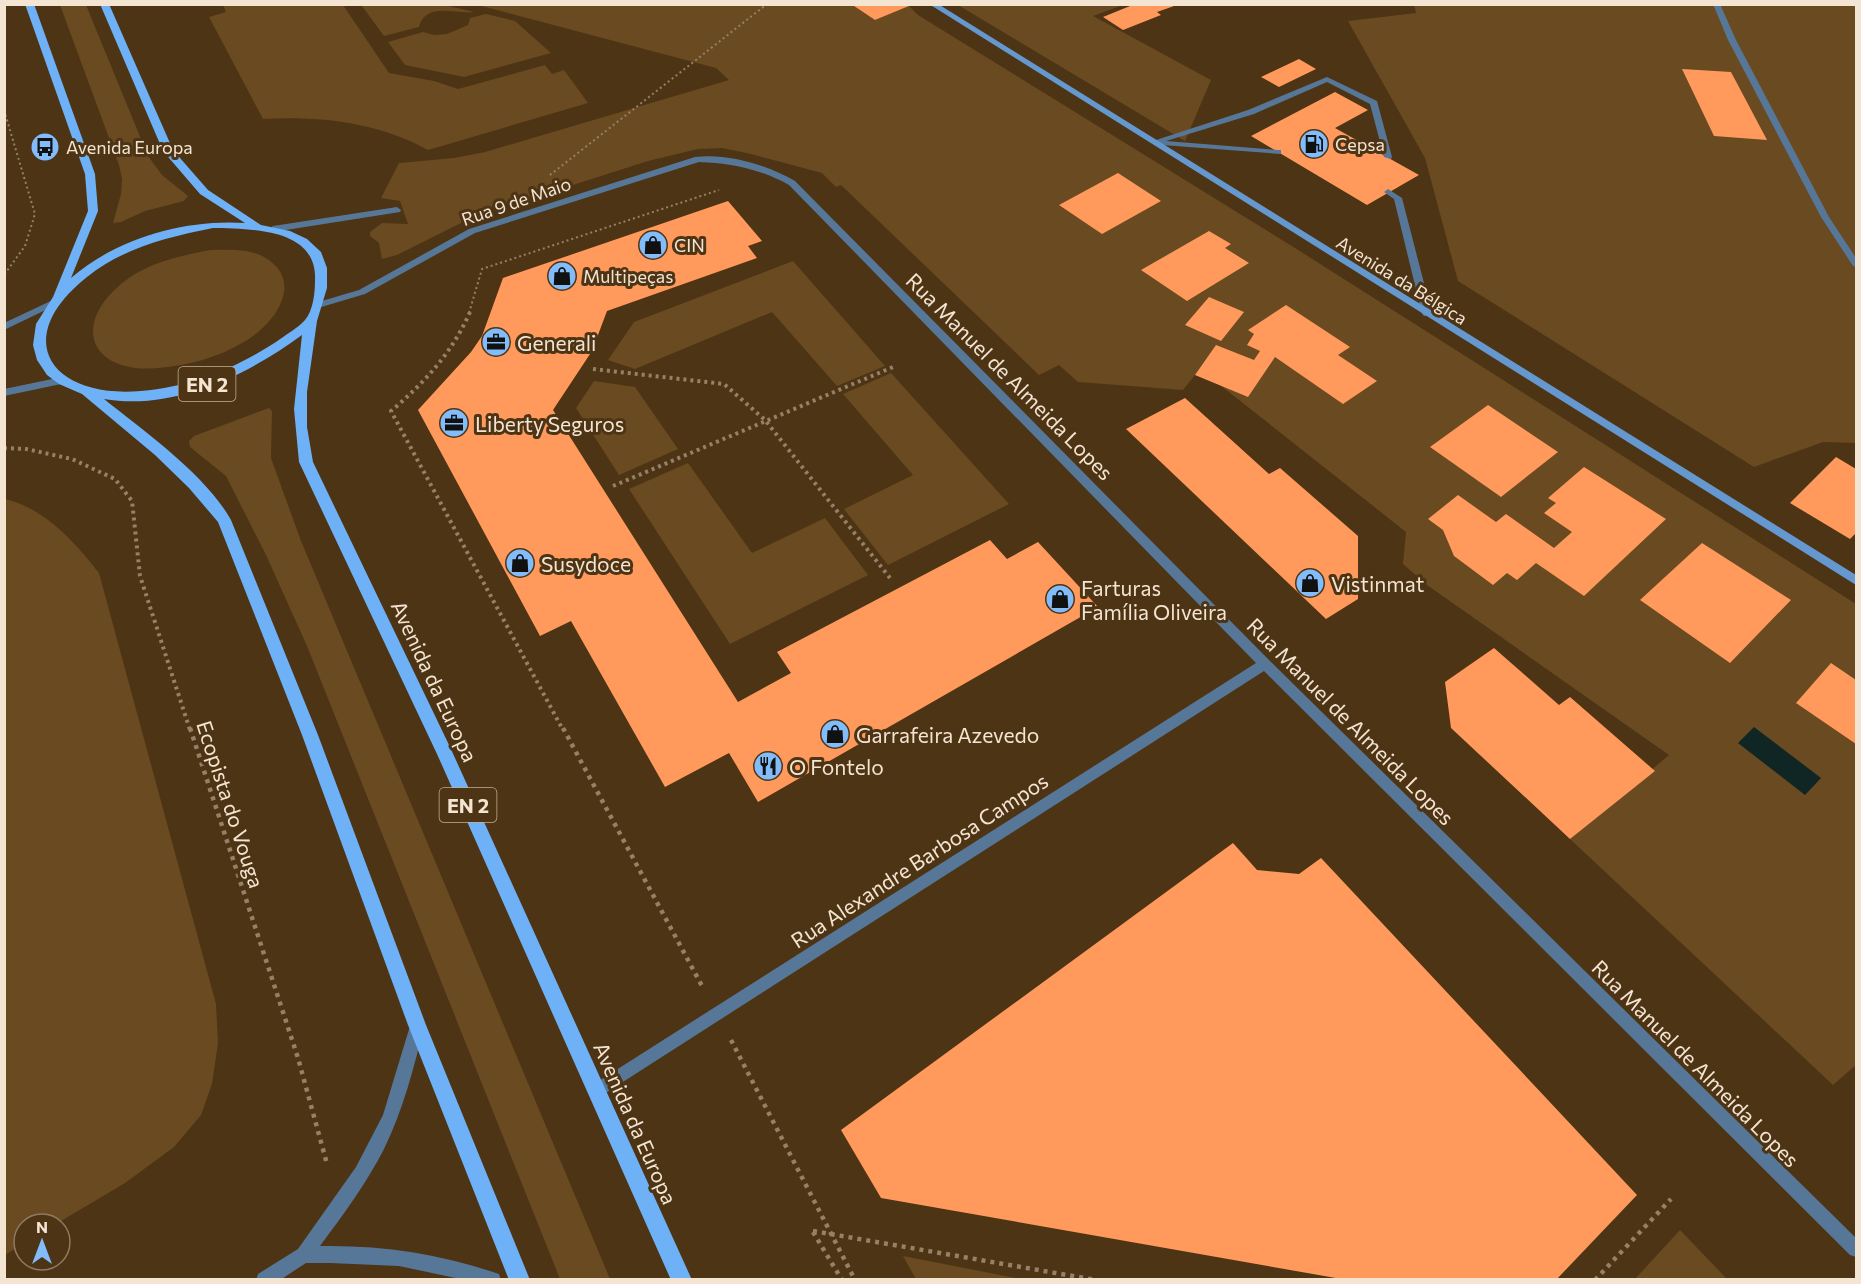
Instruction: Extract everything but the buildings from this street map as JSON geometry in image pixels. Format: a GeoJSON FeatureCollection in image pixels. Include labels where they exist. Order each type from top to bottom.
{"type":"FeatureCollection","features":[{"type":"Feature","properties":{"kind":"main road","name":"EN 2"},"geometry":{"type":"LineString","coordinates":[[30,4],[90,174],[93,202],[93,211],[55,302],[43,324],[39,345],[46,365],[62,381],[87,392],[125,398],[169,394],[214,382],[255,363],[311,321],[318,305],[323,281],[321,267],[315,254],[305,243],[291,235],[256,225],[213,225],[180,231],[123,250],[84,273],[55,302]]}},
{"type":"Feature","properties":{"kind":"main road","name":"EN 2"},"geometry":{"type":"LineString","coordinates":[[104,4],[168,150],[204,192],[256,225]]}},
{"type":"Feature","properties":{"kind":"main road","name":"Avenida da Bélgica"},"geometry":{"type":"LineString","coordinates":[[932,4],[1857,581]]}},
{"type":"Feature","properties":{"kind":"main road","name":"Avenida da Europa"},"geometry":{"type":"LineString","coordinates":[[311,321],[301,377],[301,443],[306,462],[444,752],[682,1280]]}},
{"type":"Feature","properties":{"kind":"main road","name":"EN 2"},"geometry":{"type":"LineString","coordinates":[[87,392],[184,472],[224,520],[310,735],[417,1025],[520,1280]]}},
{"type":"Feature","properties":{"kind":"street"},"geometry":{"type":"LineString","coordinates":[[1716,4],[1732,40],[1825,217],[1857,264]]}},
{"type":"Feature","properties":{"kind":"street"},"geometry":{"type":"LineString","coordinates":[[1154,142],[1251,112],[1327,79],[1374,103],[1388,157]]}},
{"type":"Feature","properties":{"kind":"street"},"geometry":{"type":"LineString","coordinates":[[1154,142],[1278,152]]}},
{"type":"Feature","properties":{"kind":"street","name":"Rua 9 de Maio"},"geometry":{"type":"LineString","coordinates":[[318,305],[362,292],[472,231],[698,159]]}},
{"type":"Feature","properties":{"kind":"street","name":"Rua Manuel de Almeida Lopes"},"geometry":{"type":"LineString","coordinates":[[698,159],[734,161],[758,166],[792,183],[1265,664],[1857,1249]]}},
{"type":"Feature","properties":{"kind":"street"},"geometry":{"type":"LineString","coordinates":[[1394,193],[1427,314]]}},
{"type":"Feature","properties":{"kind":"street"},"geometry":{"type":"LineString","coordinates":[[273,229],[397,210]]}},
{"type":"Feature","properties":{"kind":"street"},"geometry":{"type":"LineString","coordinates":[[4,327],[55,302]]}},
{"type":"Feature","properties":{"kind":"street"},"geometry":{"type":"LineString","coordinates":[[4,393],[62,381]]}},
{"type":"Feature","properties":{"kind":"street","name":"Rua Alexandre Barbosa Campos"},"geometry":{"type":"LineString","coordinates":[[596,1091],[1265,664]]}},
{"type":"Feature","properties":{"kind":"street"},"geometry":{"type":"LineString","coordinates":[[264,1280],[304,1255],[339,1206],[379,1143],[399,1094],[417,1025]]}},
{"type":"Feature","properties":{"kind":"street"},"geometry":{"type":"LineString","coordinates":[[304,1255],[361,1253],[410,1257],[460,1268],[493,1280]]}},
{"type":"Feature","properties":{"kind":"path"},"geometry":{"type":"LineString","coordinates":[[544,180],[767,4]]}},
{"type":"Feature","properties":{"kind":"path"},"geometry":{"type":"LineString","coordinates":[[4,110],[35,214],[25,246],[4,275]]}},
{"type":"Feature","properties":{"kind":"path"},"geometry":{"type":"LineString","coordinates":[[728,186],[482,270],[477,295],[466,322],[449,350],[430,377],[391,411],[716,1014],[855,1280]]}},
{"type":"Feature","properties":{"kind":"path"},"geometry":{"type":"LineString","coordinates":[[613,486],[893,367]]}},
{"type":"Feature","properties":{"kind":"path"},"geometry":{"type":"LineString","coordinates":[[593,369],[724,384],[765,420],[890,578]]}},
{"type":"Feature","properties":{"kind":"path","name":"Ecopista do Vouga"},"geometry":{"type":"LineString","coordinates":[[4,448],[26,449],[72,459],[115,479],[132,501],[140,576],[298,1058],[339,1206]]}},
{"type":"Feature","properties":{"kind":"path"},"geometry":{"type":"LineString","coordinates":[[1595,1280],[1671,1199]]}},
{"type":"Feature","properties":{"kind":"path"},"geometry":{"type":"LineString","coordinates":[[842,1280],[813,1231],[1096,1280]]}},
{"type":"Feature","properties":{"kind":"shaded area"},"geometry":{"type":"Polygon","coordinates":[[[369,4],[444,5],[474,12],[435,12],[428,14],[419,27],[384,36],[362,6],[369,4]]]}},
{"type":"Feature","properties":{"kind":"shaded area"},"geometry":{"type":"Polygon","coordinates":[[[851,4],[875,20],[909,6],[918,15],[1295,248],[1856,604],[1856,1065],[1833,1085],[1570,839],[1669,755],[1427,585],[1403,564],[1406,532],[1220,385],[1195,375],[1183,390],[1078,382],[1059,365],[1039,375],[841,185],[836,187],[822,173],[722,148],[698,149],[648,161],[473,217],[397,255],[382,259],[379,243],[370,236],[370,232],[382,223],[408,224],[400,201],[381,198],[399,163],[454,158],[485,152],[729,80],[716,68],[478,5],[851,4]]]}},
{"type":"Feature","properties":{"kind":"shaded area"},"geometry":{"type":"Polygon","coordinates":[[[1414,4],[1856,5],[1856,443],[1823,442],[1754,467],[1458,281],[1425,158],[1348,21],[1416,13],[1414,4]]]}},
{"type":"Feature","properties":{"kind":"shaded area"},"geometry":{"type":"Polygon","coordinates":[[[60,5],[86,5],[148,156],[162,175],[188,196],[184,201],[145,211],[121,222],[113,223],[121,194],[122,179],[119,165],[60,5]]]}},
{"type":"Feature","properties":{"kind":"shaded area"},"geometry":{"type":"Polygon","coordinates":[[[223,5],[343,5],[389,73],[434,81],[458,89],[545,65],[552,74],[564,70],[588,103],[428,150],[389,133],[348,123],[306,119],[263,119],[209,17],[226,12],[223,5]]]}},
{"type":"Feature","properties":{"kind":"shaded area"},"geometry":{"type":"Polygon","coordinates":[[[958,5],[1123,5],[1093,16],[1211,80],[1185,141],[958,5]]]}},
{"type":"Feature","properties":{"kind":"shaded area"},"geometry":{"type":"Polygon","coordinates":[[[486,14],[515,21],[551,53],[464,77],[405,65],[388,42],[423,32],[434,35],[447,34],[468,25],[470,18],[486,14]]]}},
{"type":"Feature","properties":{"kind":"shaded area"},"geometry":{"type":"Polygon","coordinates":[[[210,250],[251,252],[264,257],[276,267],[283,278],[284,290],[275,314],[266,324],[234,348],[181,365],[136,368],[118,364],[104,356],[96,345],[93,331],[96,317],[105,300],[121,284],[152,266],[210,250]]]}},
{"type":"Feature","properties":{"kind":"shaded area"},"geometry":{"type":"Polygon","coordinates":[[[793,261],[885,366],[837,386],[772,312],[635,369],[608,360],[634,322],[793,261]]]}},
{"type":"Feature","properties":{"kind":"shaded area"},"geometry":{"type":"Polygon","coordinates":[[[891,373],[1009,504],[888,565],[844,509],[913,475],[843,394],[891,373]]]}},
{"type":"Feature","properties":{"kind":"shaded area"},"geometry":{"type":"Polygon","coordinates":[[[594,381],[635,387],[678,449],[619,475],[576,408],[594,381]]]}},
{"type":"Feature","properties":{"kind":"shaded area"},"geometry":{"type":"Polygon","coordinates":[[[269,408],[272,411],[271,458],[301,541],[610,1279],[560,1279],[307,646],[266,555],[226,476],[190,447],[189,441],[194,436],[269,408]]]}},
{"type":"Feature","properties":{"kind":"shaded area"},"geometry":{"type":"Polygon","coordinates":[[[688,463],[752,553],[825,518],[868,575],[730,644],[629,489],[688,463]]]}},
{"type":"Feature","properties":{"kind":"shaded area"},"geometry":{"type":"Polygon","coordinates":[[[5,499],[19,503],[46,518],[69,538],[99,573],[216,1004],[218,1043],[212,1084],[201,1115],[174,1147],[125,1183],[72,1214],[72,1212],[12,1212],[12,1251],[5,1255],[5,499]]]}},
{"type":"Feature","properties":{"kind":"shaded area"},"geometry":{"type":"Polygon","coordinates":[[[1680,1230],[1727,1279],[1635,1279],[1680,1230]]]}},
{"type":"Feature","properties":{"kind":"shaded area"},"geometry":{"type":"Polygon","coordinates":[[[903,1256],[1021,1279],[916,1279],[903,1256]]]}},
{"type":"Feature","properties":{"kind":"water"},"geometry":{"type":"Polygon","coordinates":[[[1754,727],[1821,778],[1805,795],[1738,743],[1754,727]]]}},
{"type":"Feature","properties":{"kind":"place","name":"Cepsa"},"geometry":{"type":"Point","coordinates":[1314,144]}},
{"type":"Feature","properties":{"kind":"place","name":"Avenida Europa"},"geometry":{"type":"Point","coordinates":[45,147]}},
{"type":"Feature","properties":{"kind":"place","name":"CIN"},"geometry":{"type":"Point","coordinates":[653,245]}},
{"type":"Feature","properties":{"kind":"place","name":"Multipeças"},"geometry":{"type":"Point","coordinates":[562,276]}},
{"type":"Feature","properties":{"kind":"place","name":"Generali"},"geometry":{"type":"Point","coordinates":[496,342]}},
{"type":"Feature","properties":{"kind":"place","name":"Liberty Seguros"},"geometry":{"type":"Point","coordinates":[454,423]}},
{"type":"Feature","properties":{"kind":"place","name":"Susydoce"},"geometry":{"type":"Point","coordinates":[520,563]}},
{"type":"Feature","properties":{"kind":"place","name":"Vistinmat"},"geometry":{"type":"Point","coordinates":[1310,583]}},
{"type":"Feature","properties":{"kind":"place","name":"Farturas Família Oliveira"},"geometry":{"type":"Point","coordinates":[1060,599]}},
{"type":"Feature","properties":{"kind":"place","name":"Garrafeira Azevedo"},"geometry":{"type":"Point","coordinates":[835,734]}},
{"type":"Feature","properties":{"kind":"place","name":"O Fontelo"},"geometry":{"type":"Point","coordinates":[768,766]}}]}
